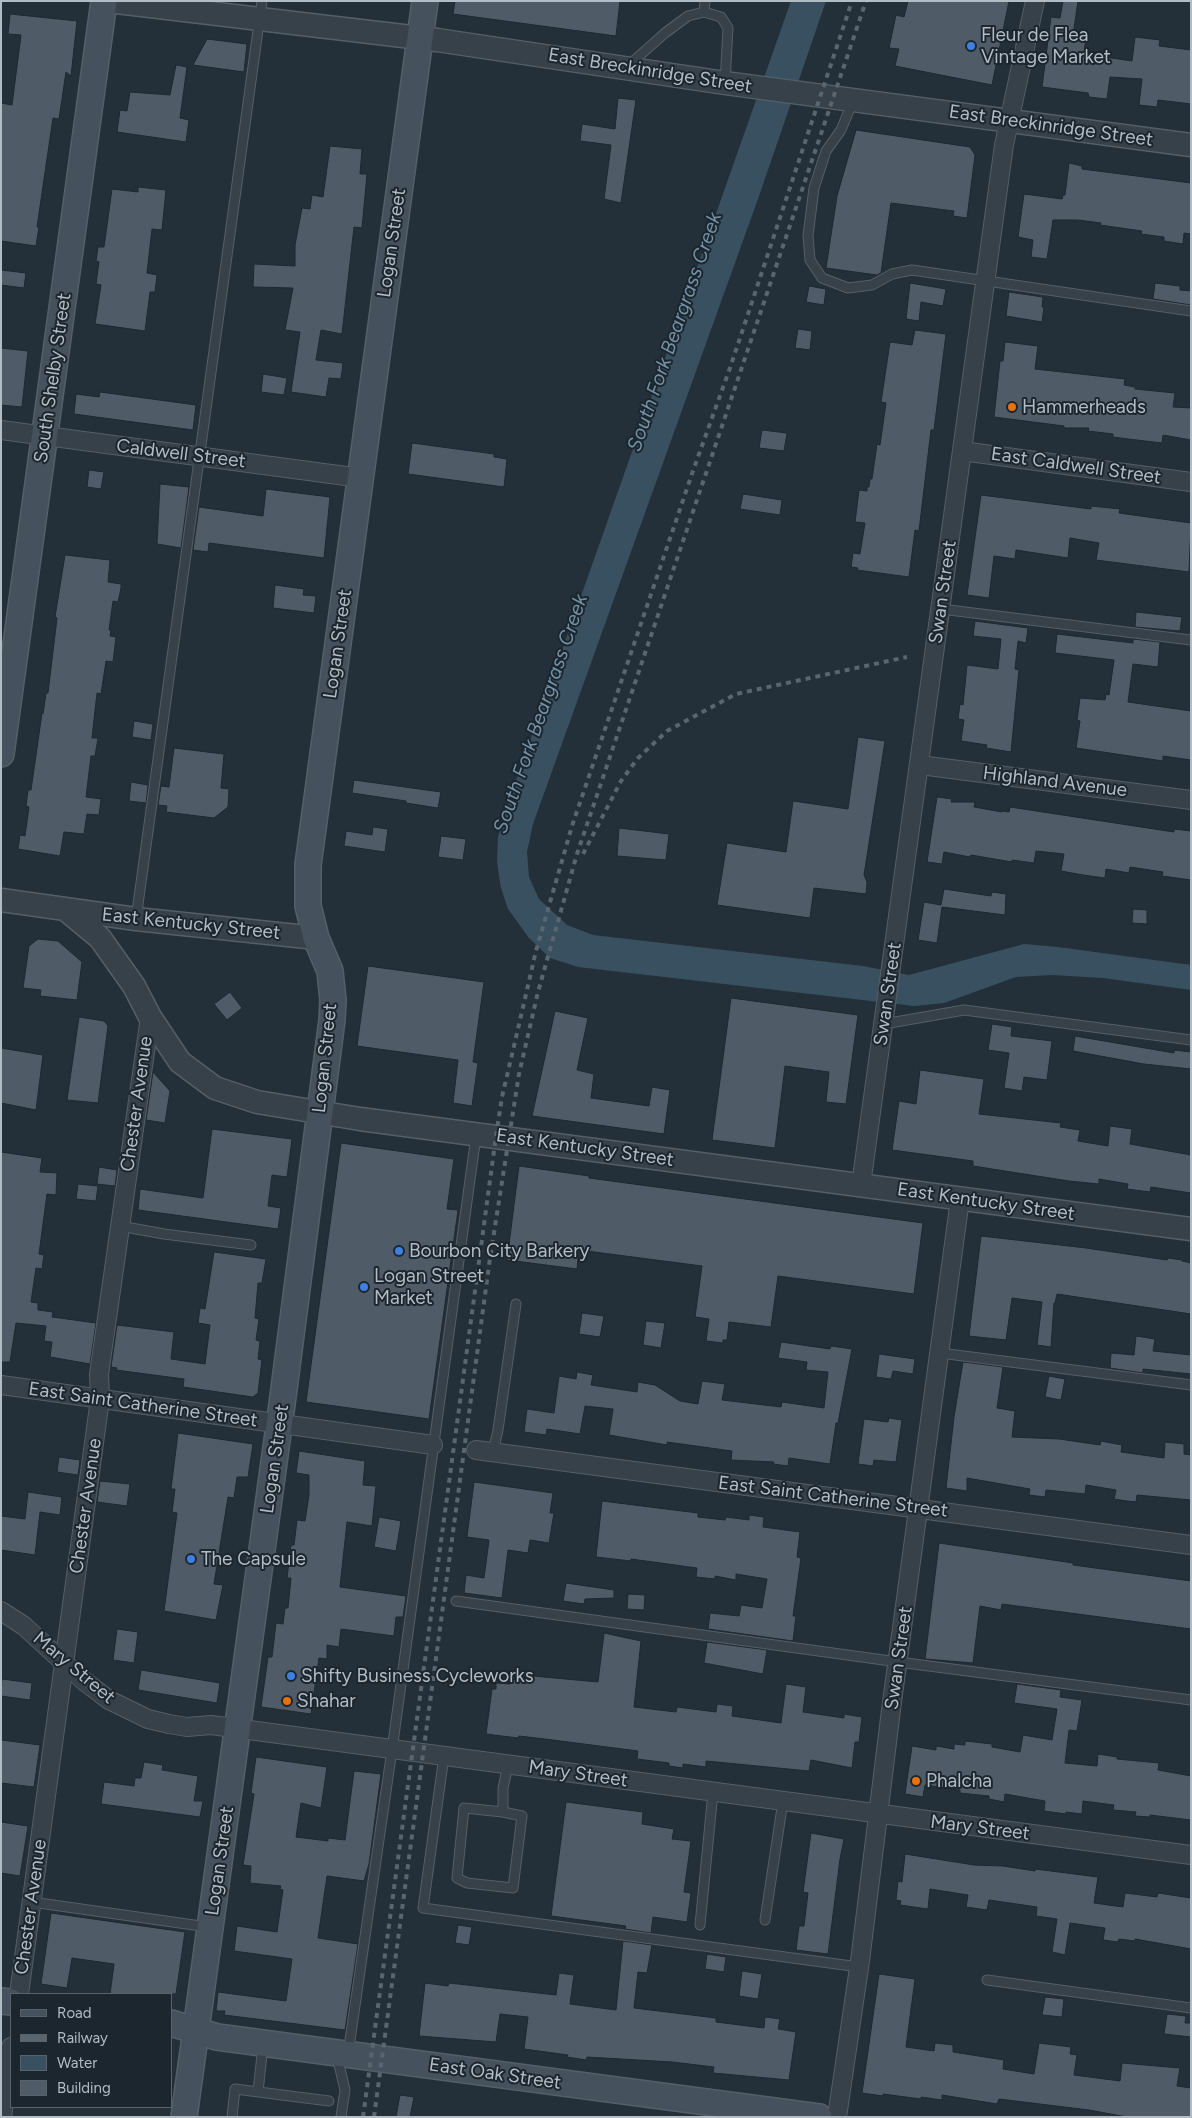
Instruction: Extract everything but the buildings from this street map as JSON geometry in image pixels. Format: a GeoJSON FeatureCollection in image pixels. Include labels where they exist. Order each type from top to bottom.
{"type":"FeatureCollection","features":[{"type":"Feature","properties":{"kind":"main road","name":"South Shelby Street"},"geometry":{"type":"LineString","coordinates":[[1,754],[106,1]]}},
{"type":"Feature","properties":{"kind":"main road","name":"Logan Street"},"geometry":{"type":"LineString","coordinates":[[184,2117],[211,1928],[236,1729],[280,1424],[333,1000],[330,971],[316,938],[308,906],[308,865],[426,1]]}},
{"type":"Feature","properties":{"kind":"main road","name":"East Oak Street"},"geometry":{"type":"LineString","coordinates":[[172,2023],[218,2037],[820,2117]]}},
{"type":"Feature","properties":{"kind":"street","name":"East Breckinridge Street"},"geometry":{"type":"LineString","coordinates":[[106,1],[260,10],[420,38],[627,67],[725,83],[1191,145]]}},
{"type":"Feature","properties":{"kind":"street","name":"Swan Street"},"geometry":{"type":"LineString","coordinates":[[861,1185],[1004,145],[1035,1]]}},
{"type":"Feature","properties":{"kind":"street","name":"Caldwell Street"},"geometry":{"type":"LineString","coordinates":[[1,430],[361,478]]}},
{"type":"Feature","properties":{"kind":"street","name":"East Caldwell Street"},"geometry":{"type":"LineString","coordinates":[[962,451],[1191,482]]}},
{"type":"Feature","properties":{"kind":"street","name":"Highland Avenue"},"geometry":{"type":"LineString","coordinates":[[920,765],[1191,800]]}},
{"type":"Feature","properties":{"kind":"street","name":"East Kentucky Street"},"geometry":{"type":"LineString","coordinates":[[1,900],[136,919],[316,938]]}},
{"type":"Feature","properties":{"kind":"street","name":"East Kentucky Street"},"geometry":{"type":"LineString","coordinates":[[66,909],[100,938],[134,986],[150,1017],[180,1062],[215,1088],[257,1102],[319,1112],[1191,1229]]}},
{"type":"Feature","properties":{"kind":"street","name":"Chester Avenue"},"geometry":{"type":"LineString","coordinates":[[19,1993],[100,1399],[98,1374],[150,1017]]}},
{"type":"Feature","properties":{"kind":"street","name":"Swan Street"},"geometry":{"type":"LineString","coordinates":[[837,2117],[859,1967],[960,1199]]}},
{"type":"Feature","properties":{"kind":"street","name":"East Saint Catherine Street"},"geometry":{"type":"LineString","coordinates":[[1,1385],[434,1444]]}},
{"type":"Feature","properties":{"kind":"street","name":"East Saint Catherine Street"},"geometry":{"type":"LineString","coordinates":[[476,1450],[1191,1544]]}},
{"type":"Feature","properties":{"kind":"street","name":"Mary Street"},"geometry":{"type":"LineString","coordinates":[[1,1611],[24,1626],[108,1700],[148,1719],[187,1727],[210,1725],[1191,1854]]}},
{"type":"Feature","properties":{"kind":"street"},"geometry":{"type":"LineString","coordinates":[[2,2117],[10,2055]]}},
{"type":"Feature","properties":{"kind":"lane"},"geometry":{"type":"LineString","coordinates":[[704,12],[705,1]]}},
{"type":"Feature","properties":{"kind":"lane"},"geometry":{"type":"LineString","coordinates":[[136,919],[260,10]]}},
{"type":"Feature","properties":{"kind":"lane"},"geometry":{"type":"LineString","coordinates":[[627,67],[665,33],[688,16],[704,12],[721,17],[728,28],[725,83]]}},
{"type":"Feature","properties":{"kind":"lane"},"geometry":{"type":"LineString","coordinates":[[853,100],[841,130],[826,151],[814,188],[808,236],[810,260],[822,278],[848,288],[872,285],[892,274],[912,270],[1191,312]]}},
{"type":"Feature","properties":{"kind":"lane"},"geometry":{"type":"LineString","coordinates":[[941,609],[1191,640]]}},
{"type":"Feature","properties":{"kind":"lane"},"geometry":{"type":"LineString","coordinates":[[885,1016],[964,1010],[1191,1040]]}},
{"type":"Feature","properties":{"kind":"lane"},"geometry":{"type":"LineString","coordinates":[[341,2117],[345,2090],[342,2053],[392,1750],[476,1133]]}},
{"type":"Feature","properties":{"kind":"lane"},"geometry":{"type":"LineString","coordinates":[[120,1226],[164,1234],[251,1245]]}},
{"type":"Feature","properties":{"kind":"lane"},"geometry":{"type":"LineString","coordinates":[[493,1452],[498,1430],[516,1304]]}},
{"type":"Feature","properties":{"kind":"lane"},"geometry":{"type":"LineString","coordinates":[[940,1353],[1191,1385]]}},
{"type":"Feature","properties":{"kind":"lane"},"geometry":{"type":"LineString","coordinates":[[456,1602],[1191,1700]]}},
{"type":"Feature","properties":{"kind":"lane"},"geometry":{"type":"LineString","coordinates":[[444,1756],[423,1908],[859,1967]]}},
{"type":"Feature","properties":{"kind":"lane"},"geometry":{"type":"LineString","coordinates":[[503,1812],[503,1788],[508,1765]]}},
{"type":"Feature","properties":{"kind":"lane"},"geometry":{"type":"LineString","coordinates":[[700,1925],[713,1792]]}},
{"type":"Feature","properties":{"kind":"lane"},"geometry":{"type":"LineString","coordinates":[[765,1920],[782,1801]]}},
{"type":"Feature","properties":{"kind":"lane"},"geometry":{"type":"LineString","coordinates":[[464,1808],[503,1812],[522,1816],[513,1888],[467,1883],[457,1878],[464,1808]]}},
{"type":"Feature","properties":{"kind":"lane"},"geometry":{"type":"LineString","coordinates":[[32,1902],[211,1928]]}},
{"type":"Feature","properties":{"kind":"lane"},"geometry":{"type":"LineString","coordinates":[[986,1980],[1191,2008]]}},
{"type":"Feature","properties":{"kind":"lane"},"geometry":{"type":"LineString","coordinates":[[258,2092],[263,2043]]}},
{"type":"Feature","properties":{"kind":"lane"},"geometry":{"type":"LineString","coordinates":[[232,2117],[236,2089],[329,2100]]}},
{"type":"Feature","properties":{"kind":"water","name":"South Fork Beargrass Creek"},"geometry":{"type":"Polygon","coordinates":[[[791,1],[826,1],[758,199],[533,824],[527,852],[529,877],[539,899],[567,925],[593,935],[863,966],[909,975],[1024,944],[1058,947],[1191,965],[1191,990],[1103,978],[1052,975],[1016,977],[944,1003],[914,1006],[578,967],[550,958],[529,938],[508,909],[501,888],[497,862],[498,837],[507,806],[791,1]]]}},
{"type":"Feature","properties":{"kind":"railway"},"geometry":{"type":"LineString","coordinates":[[363,2117],[502,1097],[536,951],[572,826],[730,368],[852,1]]}},
{"type":"Feature","properties":{"kind":"railway"},"geometry":{"type":"LineString","coordinates":[[374,2117],[490,1258],[519,1074],[538,992],[577,854],[866,1]]}},
{"type":"Feature","properties":{"kind":"railway"},"geometry":{"type":"LineString","coordinates":[[583,854],[621,781],[638,758],[667,731],[736,694],[907,657]]}},
{"type":"Feature","properties":{"kind":"place","name":"Fleur de Flea Vintage Market"},"geometry":{"type":"Point","coordinates":[971,46]}},
{"type":"Feature","properties":{"kind":"place","name":"Hammerheads"},"geometry":{"type":"Point","coordinates":[1012,407]}},
{"type":"Feature","properties":{"kind":"place","name":"Bourbon City Barkery"},"geometry":{"type":"Point","coordinates":[399,1251]}},
{"type":"Feature","properties":{"kind":"place","name":"Logan Street Market"},"geometry":{"type":"Point","coordinates":[364,1287]}},
{"type":"Feature","properties":{"kind":"place","name":"The Capsule"},"geometry":{"type":"Point","coordinates":[191,1559]}},
{"type":"Feature","properties":{"kind":"place","name":"Shifty Business Cycleworks"},"geometry":{"type":"Point","coordinates":[291,1676]}},
{"type":"Feature","properties":{"kind":"place","name":"Shahar"},"geometry":{"type":"Point","coordinates":[287,1701]}},
{"type":"Feature","properties":{"kind":"place","name":"Phalcha"},"geometry":{"type":"Point","coordinates":[916,1781]}}]}
